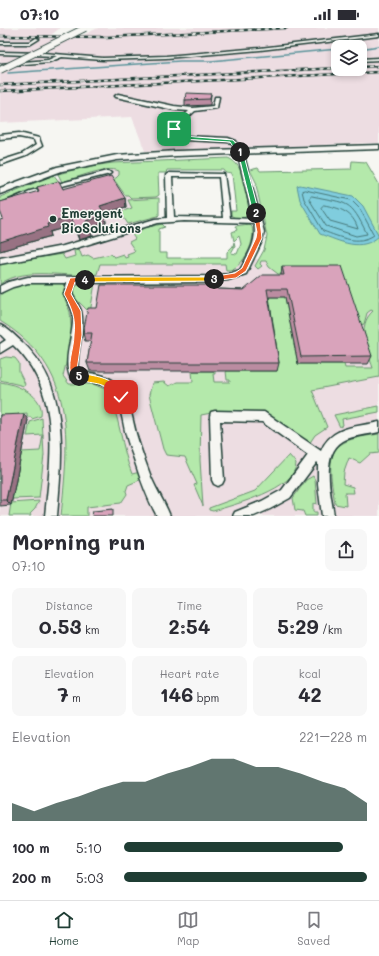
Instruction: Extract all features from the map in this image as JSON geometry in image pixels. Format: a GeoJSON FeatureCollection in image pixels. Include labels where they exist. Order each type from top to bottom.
{"type":"FeatureCollection","features":[{"type":"Feature","properties":{"kind":"highway"},"geometry":{"type":"LineString","coordinates":[[38,42],[71,28]]}},
{"type":"Feature","properties":{"kind":"highway"},"geometry":{"type":"LineString","coordinates":[[11,59],[78,28]]}},
{"type":"Feature","properties":{"kind":"highway"},"geometry":{"type":"LineString","coordinates":[[0,70],[85,28]]}},
{"type":"Feature","properties":{"kind":"highway"},"geometry":{"type":"LineString","coordinates":[[0,65],[38,42],[56,34]]}},
{"type":"Feature","properties":{"kind":"main road"},"geometry":{"type":"LineString","coordinates":[[0,191],[41,174],[96,159],[178,153],[379,147]]}},
{"type":"Feature","properties":{"kind":"street"},"geometry":{"type":"LineString","coordinates":[[0,53],[103,58],[166,57],[260,49],[379,35]]}},
{"type":"Feature","properties":{"kind":"street"},"geometry":{"type":"LineString","coordinates":[[0,42],[38,42]]}},
{"type":"Feature","properties":{"kind":"street"},"geometry":{"type":"LineString","coordinates":[[0,65],[49,61],[62,56]]}},
{"type":"Feature","properties":{"kind":"street"},"geometry":{"type":"LineString","coordinates":[[367,60],[379,59]]}},
{"type":"Feature","properties":{"kind":"street"},"geometry":{"type":"LineString","coordinates":[[118,96],[174,108],[193,110],[215,107],[217,98]]}},
{"type":"Feature","properties":{"kind":"street"},"geometry":{"type":"LineString","coordinates":[[0,290],[11,284],[24,280],[209,279],[236,275],[244,270],[258,241],[260,232],[240,152],[234,142],[228,140],[183,138],[175,134],[175,128],[193,110]]}},
{"type":"Feature","properties":{"kind":"street"},"geometry":{"type":"LineString","coordinates":[[0,137],[19,135],[37,139],[39,146],[24,155],[0,163]]}},
{"type":"Feature","properties":{"kind":"street"},"geometry":{"type":"LineString","coordinates":[[0,207],[32,192],[108,173]]}},
{"type":"Feature","properties":{"kind":"street"},"geometry":{"type":"LineString","coordinates":[[171,220],[169,175],[222,175],[226,220]]}},
{"type":"Feature","properties":{"kind":"street"},"geometry":{"type":"LineString","coordinates":[[0,261],[63,250],[145,224],[171,220],[258,221]]}},
{"type":"Feature","properties":{"kind":"street"},"geometry":{"type":"LineString","coordinates":[[72,280],[68,294],[77,311],[78,323],[78,335],[73,364],[74,376],[103,381],[114,387],[121,397],[141,465],[154,499],[164,516]]}},
{"type":"Feature","properties":{"kind":"street"},"geometry":{"type":"LineString","coordinates":[[0,329],[28,354],[41,373],[51,401],[57,447],[51,516]]}},
{"type":"Feature","properties":{"kind":"street"},"geometry":{"type":"LineString","coordinates":[[0,349],[13,340]]}},
{"type":"Feature","properties":{"kind":"street"},"geometry":{"type":"LineString","coordinates":[[218,480],[215,416],[264,417],[320,457],[328,516]]}},
{"type":"Feature","properties":{"kind":"street"},"geometry":{"type":"LineString","coordinates":[[245,515],[286,494],[320,457],[328,445],[338,437],[379,427]]}},
{"type":"Feature","properties":{"kind":"shaded area"},"geometry":{"type":"Polygon","coordinates":[[[0,28],[60,28],[51,35],[83,35],[98,28],[379,28],[379,143],[145,151],[132,117],[0,123],[0,28]]]}},
{"type":"Feature","properties":{"kind":"shaded area"},"geometry":{"type":"Polygon","coordinates":[[[157,164],[159,259],[379,259],[379,516],[0,516],[0,202],[39,184],[68,175],[106,167],[157,164]]]}},
{"type":"Feature","properties":{"kind":"green space"},"geometry":{"type":"Polygon","coordinates":[[[228,158],[238,167],[244,180],[249,215],[242,218],[235,218],[231,215],[231,211],[236,211],[232,174],[226,173],[224,170],[167,170],[166,173],[158,173],[159,195],[156,197],[131,198],[128,195],[125,195],[115,181],[110,182],[108,180],[116,178],[119,175],[119,171],[99,171],[62,182],[58,174],[85,167],[113,163],[228,158]]]}},
{"type":"Feature","properties":{"kind":"green space"},"geometry":{"type":"Polygon","coordinates":[[[352,161],[366,162],[379,184],[379,377],[312,390],[327,427],[315,435],[309,444],[270,416],[222,411],[201,415],[200,460],[203,506],[194,485],[197,484],[185,457],[166,455],[163,449],[149,395],[152,383],[164,382],[169,386],[177,382],[193,382],[192,371],[215,371],[215,374],[213,374],[214,382],[230,382],[230,380],[227,380],[226,371],[277,371],[266,297],[285,297],[298,364],[344,364],[345,368],[373,368],[364,338],[364,331],[368,317],[373,311],[371,310],[367,313],[364,324],[357,326],[339,274],[278,274],[269,267],[266,261],[261,261],[260,264],[262,266],[258,269],[255,266],[264,250],[267,236],[257,184],[250,170],[258,168],[260,171],[351,169],[352,161]]]}},
{"type":"Feature","properties":{"kind":"green space"},"geometry":{"type":"Polygon","coordinates":[[[54,175],[59,182],[21,194],[0,204],[0,197],[54,175]]]}},
{"type":"Feature","properties":{"kind":"green space"},"geometry":{"type":"Polygon","coordinates":[[[159,198],[158,216],[128,224],[120,212],[132,208],[128,200],[159,198]]]}},
{"type":"Feature","properties":{"kind":"green space"},"geometry":{"type":"Polygon","coordinates":[[[162,224],[165,227],[159,229],[159,253],[167,253],[167,258],[227,258],[227,252],[233,246],[234,242],[235,246],[231,253],[237,254],[241,244],[239,236],[234,241],[232,232],[237,230],[235,226],[249,224],[252,227],[253,233],[248,252],[240,264],[230,270],[226,270],[225,264],[100,264],[97,274],[22,275],[11,278],[0,284],[0,264],[62,254],[65,259],[75,256],[74,251],[79,249],[82,257],[88,255],[93,258],[111,254],[114,257],[123,254],[125,258],[128,257],[127,254],[135,251],[129,242],[135,239],[131,233],[137,234],[135,230],[162,224]]]}},
{"type":"Feature","properties":{"kind":"green space"},"geometry":{"type":"Polygon","coordinates":[[[28,283],[61,283],[65,285],[63,294],[70,312],[72,338],[63,376],[69,384],[93,384],[107,390],[115,410],[128,464],[132,474],[140,472],[142,479],[128,485],[126,491],[127,494],[121,503],[87,507],[87,516],[61,516],[66,459],[66,432],[62,407],[55,383],[43,360],[25,340],[0,321],[0,295],[12,287],[28,283]]]}},
{"type":"Feature","properties":{"kind":"green space"},"geometry":{"type":"Polygon","coordinates":[[[83,283],[95,283],[90,313],[73,296],[72,292],[74,287],[83,283]]]}},
{"type":"Feature","properties":{"kind":"green space"},"geometry":{"type":"Polygon","coordinates":[[[6,357],[15,358],[19,363],[19,372],[25,384],[24,386],[0,380],[0,359],[6,357]]]}},
{"type":"Feature","properties":{"kind":"green space"},"geometry":{"type":"Polygon","coordinates":[[[0,382],[14,385],[28,392],[39,402],[41,416],[32,419],[31,417],[27,417],[27,413],[18,414],[16,421],[0,422],[0,382]]]}},
{"type":"Feature","properties":{"kind":"green space"},"geometry":{"type":"Polygon","coordinates":[[[379,406],[379,412],[342,419],[343,425],[340,427],[334,415],[379,406]]]}},
{"type":"Feature","properties":{"kind":"green space"},"geometry":{"type":"Polygon","coordinates":[[[42,418],[43,435],[27,436],[30,422],[42,418]]]}},
{"type":"Feature","properties":{"kind":"green space"},"geometry":{"type":"Polygon","coordinates":[[[379,434],[379,453],[370,454],[360,463],[349,458],[344,472],[343,484],[353,487],[354,493],[345,493],[346,506],[335,504],[331,480],[331,462],[333,454],[343,443],[351,439],[379,434]]]}},
{"type":"Feature","properties":{"kind":"green space"},"geometry":{"type":"Polygon","coordinates":[[[43,435],[44,455],[39,498],[12,499],[21,452],[40,451],[43,435]]]}},
{"type":"Feature","properties":{"kind":"green space"},"geometry":{"type":"Polygon","coordinates":[[[289,455],[296,463],[294,472],[286,481],[275,488],[235,505],[213,511],[209,510],[209,508],[255,491],[289,455]]]}},
{"type":"Feature","properties":{"kind":"green space"},"geometry":{"type":"Polygon","coordinates":[[[313,476],[315,480],[317,504],[313,503],[313,512],[317,512],[317,516],[305,516],[303,511],[295,510],[293,498],[306,480],[313,476]]]}},
{"type":"Feature","properties":{"kind":"green space"},"geometry":{"type":"Polygon","coordinates":[[[39,501],[35,509],[30,514],[31,516],[9,516],[11,503],[39,501]]]}},
{"type":"Feature","properties":{"kind":"water"},"geometry":{"type":"Polygon","coordinates":[[[300,185],[353,196],[363,206],[379,236],[365,244],[358,245],[343,242],[320,234],[300,200],[297,186],[300,185]]]}},
{"type":"Feature","properties":{"kind":"building"},"geometry":{"type":"Polygon","coordinates":[[[186,93],[211,94],[210,99],[185,100],[186,93]]]}},
{"type":"Feature","properties":{"kind":"building","name":"Emergent BioSolutions"},"geometry":{"type":"Polygon","coordinates":[[[111,176],[125,198],[100,206],[105,215],[86,221],[90,228],[77,231],[71,217],[47,224],[48,227],[0,242],[0,220],[3,219],[0,211],[0,202],[39,191],[37,187],[59,181],[63,189],[111,176]]]}},
{"type":"Feature","properties":{"kind":"building"},"geometry":{"type":"Polygon","coordinates":[[[282,266],[342,266],[372,356],[301,357],[287,289],[267,289],[279,363],[87,363],[92,333],[83,333],[88,308],[97,308],[101,285],[217,285],[217,289],[244,290],[262,275],[284,275],[282,266]]]}},
{"type":"Feature","properties":{"kind":"building"},"geometry":{"type":"Polygon","coordinates":[[[24,414],[6,500],[0,500],[0,415],[24,414]]]}},
{"type":"Feature","properties":{"kind":"building"},"geometry":{"type":"Polygon","coordinates":[[[113,509],[113,516],[92,516],[93,511],[113,509]]]}},
{"type":"Feature","properties":{"kind":"waterway"},"geometry":{"type":"LineString","coordinates":[[367,48],[379,46]]}},
{"type":"Feature","properties":{"kind":"waterway"},"geometry":{"type":"LineString","coordinates":[[8,73],[180,61],[211,61],[331,50]]}},
{"type":"Feature","properties":{"kind":"railway"},"geometry":{"type":"LineString","coordinates":[[0,36],[107,37],[287,28]]}},
{"type":"Feature","properties":{"kind":"railway"},"geometry":{"type":"LineString","coordinates":[[367,67],[379,66]]}},
{"type":"Feature","properties":{"kind":"railway"},"geometry":{"type":"LineString","coordinates":[[0,85],[331,68]]}},
{"type":"Feature","properties":{"kind":"railway"},"geometry":{"type":"LineString","coordinates":[[0,91],[379,72]]}},
{"type":"Feature","properties":{"kind":"place","name":"Emergent BioSolutions"},"geometry":{"type":"Point","coordinates":[53,219]}},
{"type":"Feature","properties":{"kind":"route"},"geometry":{"type":"LineString","coordinates":[[121,397],[114,387],[103,381],[87,377],[74,376],[73,364],[78,335],[78,323],[77,311],[68,294],[72,280],[209,279],[228,277],[243,272],[259,238],[260,232],[246,172],[240,152],[234,142],[221,139],[183,138],[175,134],[174,129]]}}]}
